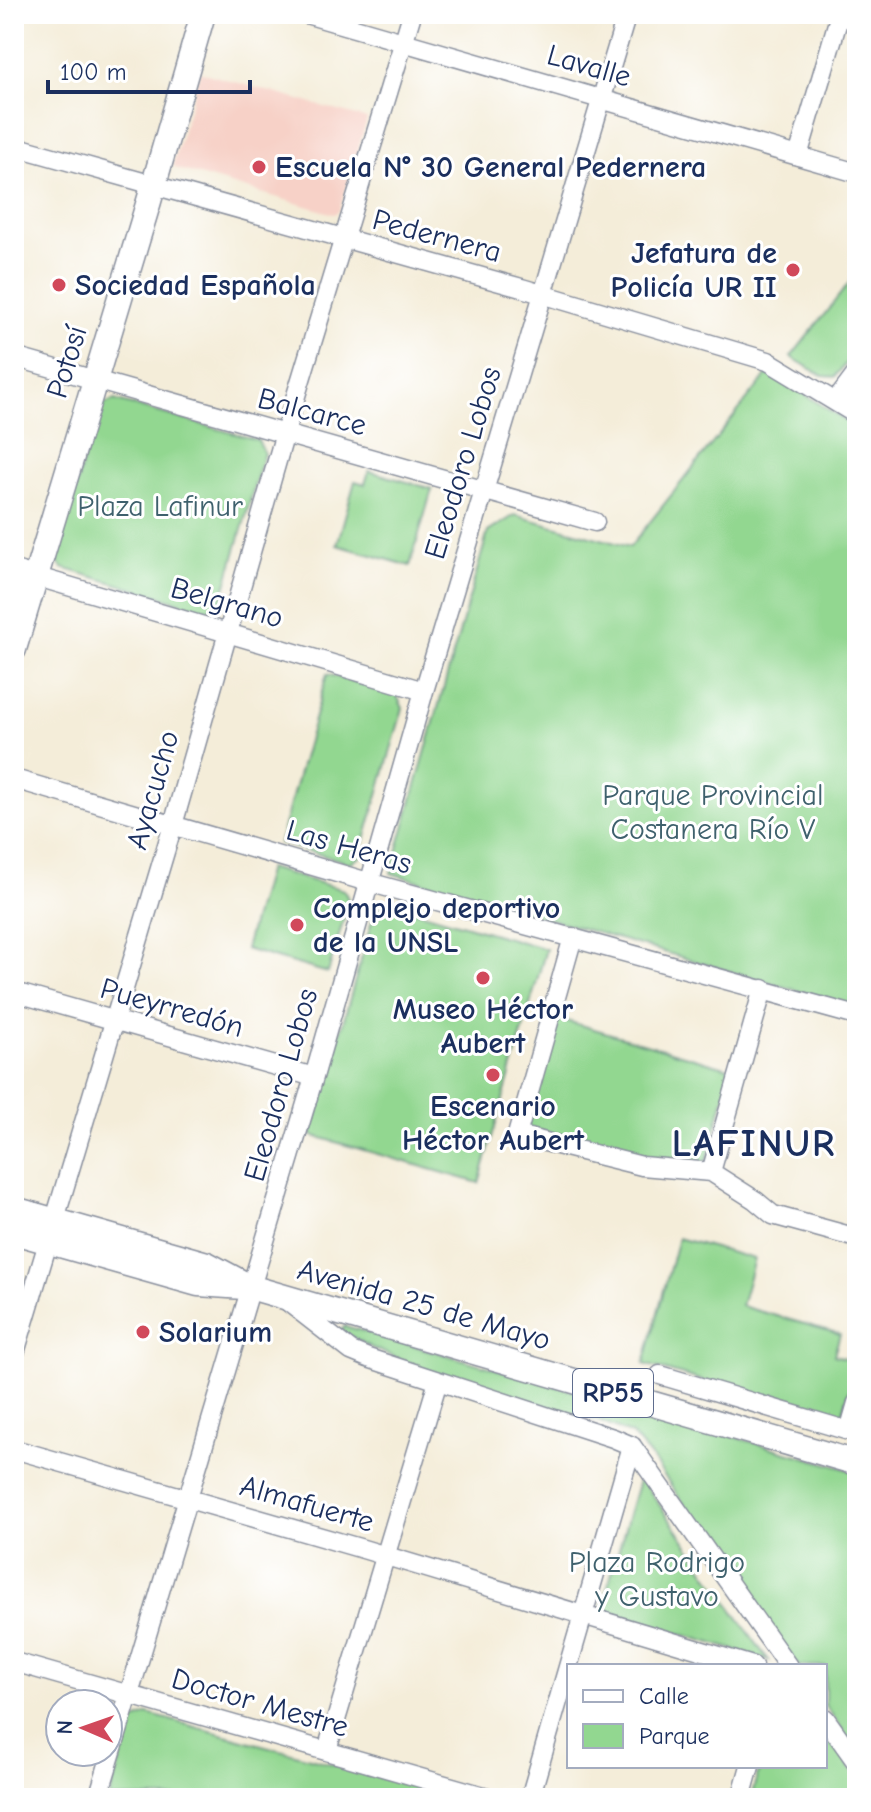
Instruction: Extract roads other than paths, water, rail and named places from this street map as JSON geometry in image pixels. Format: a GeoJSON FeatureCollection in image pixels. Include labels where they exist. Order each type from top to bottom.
{"type":"FeatureCollection","features":[{"type":"Feature","properties":{"kind":"main road","name":"Potosí"},"geometry":{"type":"LineString","coordinates":[[14,649],[25,574],[95,381],[203,14]]}},
{"type":"Feature","properties":{"kind":"main road","name":"Avenida 25 de Mayo"},"geometry":{"type":"LineString","coordinates":[[14,1209],[51,1231]]}},
{"type":"Feature","properties":{"kind":"main road","name":"Avenida 25 de Mayo"},"geometry":{"type":"LineString","coordinates":[[14,1232],[51,1231],[207,1264],[250,1287],[857,1463]]}},
{"type":"Feature","properties":{"kind":"street","name":"Lavalle"},"geometry":{"type":"LineString","coordinates":[[306,14],[857,173]]}},
{"type":"Feature","properties":{"kind":"street","name":"Ayacucho"},"geometry":{"type":"LineString","coordinates":[[14,1356],[412,14]]}},
{"type":"Feature","properties":{"kind":"street","name":"Eleodoro Lobos"},"geometry":{"type":"LineString","coordinates":[[98,1798],[314,1077],[368,882],[541,295],[627,14]]}},
{"type":"Feature","properties":{"kind":"street"},"geometry":{"type":"LineString","coordinates":[[798,156],[840,14]]}},
{"type":"Feature","properties":{"kind":"street","name":"Pedernera"},"geometry":{"type":"LineString","coordinates":[[14,146],[768,361],[857,415]]}},
{"type":"Feature","properties":{"kind":"street","name":"Balcarce"},"geometry":{"type":"LineString","coordinates":[[14,357],[595,522]]}},
{"type":"Feature","properties":{"kind":"street"},"geometry":{"type":"LineString","coordinates":[[836,401],[857,373]]}},
{"type":"Feature","properties":{"kind":"street","name":"Belgrano"},"geometry":{"type":"LineString","coordinates":[[25,574],[424,691]]}},
{"type":"Feature","properties":{"kind":"street","name":"Las Heras"},"geometry":{"type":"LineString","coordinates":[[14,779],[368,882],[857,1016]]}},
{"type":"Feature","properties":{"kind":"street"},"geometry":{"type":"LineString","coordinates":[[573,937],[517,1135],[642,1166],[711,1172],[773,1215],[857,1238]]}},
{"type":"Feature","properties":{"kind":"street"},"geometry":{"type":"LineString","coordinates":[[711,1172],[763,989]]}},
{"type":"Feature","properties":{"kind":"street","name":"Pueyrredón"},"geometry":{"type":"LineString","coordinates":[[14,992],[314,1077]]}},
{"type":"Feature","properties":{"kind":"street"},"geometry":{"type":"LineString","coordinates":[[280,1296],[351,1351],[632,1446],[784,1664]]}},
{"type":"Feature","properties":{"kind":"street"},"geometry":{"type":"LineString","coordinates":[[660,1375],[849,1431],[857,1403]]}},
{"type":"Feature","properties":{"kind":"street"},"geometry":{"type":"LineString","coordinates":[[327,1750],[438,1381]]}},
{"type":"Feature","properties":{"kind":"street"},"geometry":{"type":"LineString","coordinates":[[569,1664],[632,1446]]}},
{"type":"Feature","properties":{"kind":"street","name":"Almafuerte"},"geometry":{"type":"LineString","coordinates":[[14,1449],[746,1664]]}},
{"type":"Feature","properties":{"kind":"street","name":"Doctor Mestre"},"geometry":{"type":"LineString","coordinates":[[14,1662],[491,1798]]}},
{"type":"Feature","properties":{"kind":"street"},"geometry":{"type":"LineString","coordinates":[[530,1798],[567,1672]]}},
{"type":"Feature","properties":{"kind":"street"},"geometry":{"type":"LineString","coordinates":[[827,1721],[857,1763]]}},
{"type":"Feature","properties":{"kind":"street"},"geometry":{"type":"LineString","coordinates":[[741,1798],[749,1768]]}},
{"type":"Feature","properties":{"kind":"place","name":"Escuela N° 30 General Pedernera"},"geometry":{"type":"Point","coordinates":[259,167]}},
{"type":"Feature","properties":{"kind":"place","name":"Jefatura de Policía UR II"},"geometry":{"type":"Point","coordinates":[793,270]}},
{"type":"Feature","properties":{"kind":"place","name":"Sociedad Española"},"geometry":{"type":"Point","coordinates":[59,285]}},
{"type":"Feature","properties":{"kind":"place","name":"Complejo deportivo de la UNSL"},"geometry":{"type":"Point","coordinates":[297,925]}},
{"type":"Feature","properties":{"kind":"place","name":"Museo Héctor Aubert"},"geometry":{"type":"Point","coordinates":[483,978]}},
{"type":"Feature","properties":{"kind":"place","name":"Escenario Héctor Aubert"},"geometry":{"type":"Point","coordinates":[493,1075]}},
{"type":"Feature","properties":{"kind":"place","name":"Solarium"},"geometry":{"type":"Point","coordinates":[143,1332]}},
{"type":"Feature","properties":{"kind":"district","name":"LAFINUR"},"geometry":{"type":"Point","coordinates":[754,1144]}},
{"type":"Feature","properties":{"kind":"park label","name":"Plaza Lafinur"},"geometry":{"type":"Point","coordinates":[160,506]}},
{"type":"Feature","properties":{"kind":"park label","name":"Parque Provincial Costanera Río V"},"geometry":{"type":"Point","coordinates":[713,812]}},
{"type":"Feature","properties":{"kind":"park label","name":"Plaza Rodrigo y Gustavo"},"geometry":{"type":"Point","coordinates":[657,1579]}}]}
